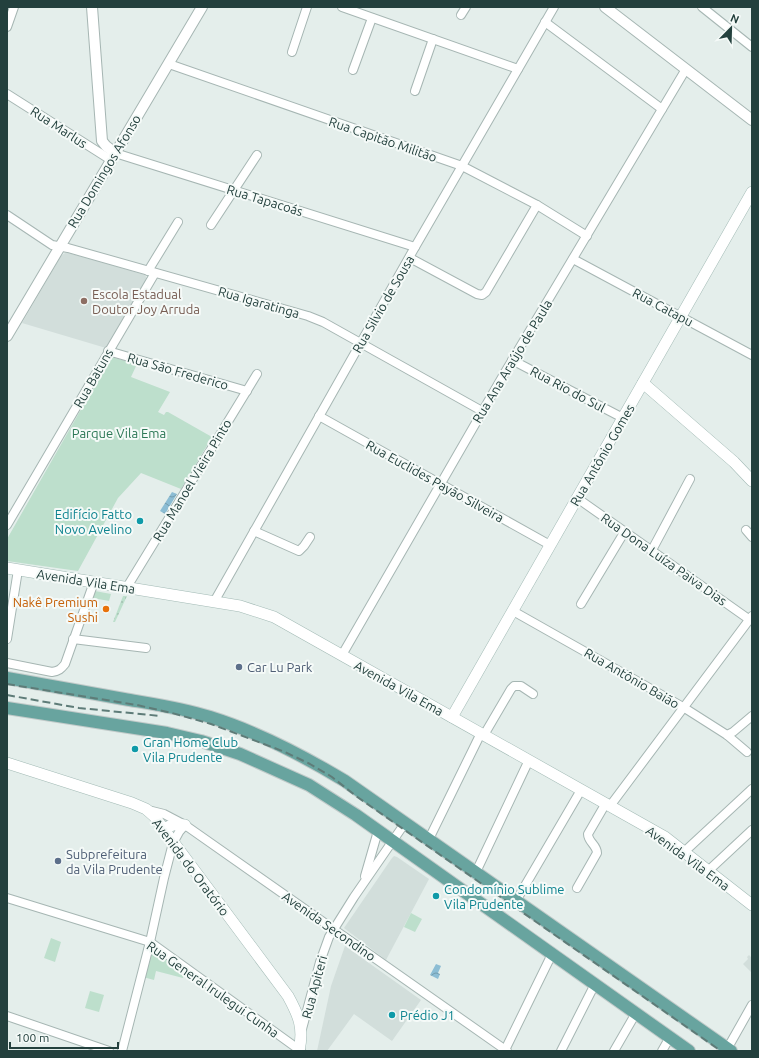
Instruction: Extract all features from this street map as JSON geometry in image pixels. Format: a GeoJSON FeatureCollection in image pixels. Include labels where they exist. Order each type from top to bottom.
{"type":"FeatureCollection","features":[{"type":"Feature","properties":{"kind":"main road","name":"Rua Antônio Gomes"},"geometry":{"type":"LineString","coordinates":[[452,717],[752,192]]}},
{"type":"Feature","properties":{"kind":"main road"},"geometry":{"type":"LineString","coordinates":[[644,382],[734,462],[752,481]]}},
{"type":"Feature","properties":{"kind":"main road","name":"Avenida Vila Ema"},"geometry":{"type":"LineString","coordinates":[[12,569],[254,609],[274,617],[665,837],[752,904]]}},
{"type":"Feature","properties":{"kind":"main road"},"geometry":{"type":"LineString","coordinates":[[7,678],[167,706],[210,717],[250,731],[283,746],[345,781],[728,1050]]}},
{"type":"Feature","properties":{"kind":"main road"},"geometry":{"type":"LineString","coordinates":[[7,708],[201,741],[240,754],[309,785],[356,815],[689,1051]]}},
{"type":"Feature","properties":{"kind":"main road","name":"Avenida do Oratório"},"geometry":{"type":"LineString","coordinates":[[7,763],[126,801],[146,809],[154,816],[288,996],[295,1009],[302,1030],[300,1051]]}},
{"type":"Feature","properties":{"kind":"main road"},"geometry":{"type":"LineString","coordinates":[[164,829],[171,825],[185,825]]}},
{"type":"Feature","properties":{"kind":"street"},"geometry":{"type":"LineString","coordinates":[[7,27],[14,7]]}},
{"type":"Feature","properties":{"kind":"street"},"geometry":{"type":"LineString","coordinates":[[92,7],[102,141],[113,156]]}},
{"type":"Feature","properties":{"kind":"street","name":"Rua Domingos Afonso"},"geometry":{"type":"LineString","coordinates":[[9,329],[60,247],[202,7]]}},
{"type":"Feature","properties":{"kind":"street"},"geometry":{"type":"LineString","coordinates":[[292,52],[307,7]]}},
{"type":"Feature","properties":{"kind":"street"},"geometry":{"type":"LineString","coordinates":[[342,7],[518,69]]}},
{"type":"Feature","properties":{"kind":"street"},"geometry":{"type":"LineString","coordinates":[[461,15],[466,7]]}},
{"type":"Feature","properties":{"kind":"street","name":"Rua Silvio de Sousa"},"geometry":{"type":"LineString","coordinates":[[214,602],[415,247],[554,7]]}},
{"type":"Feature","properties":{"kind":"street"},"geometry":{"type":"LineString","coordinates":[[605,7],[752,120]]}},
{"type":"Feature","properties":{"kind":"street"},"geometry":{"type":"LineString","coordinates":[[702,7],[752,47]]}},
{"type":"Feature","properties":{"kind":"street"},"geometry":{"type":"LineString","coordinates":[[353,70],[372,18]]}},
{"type":"Feature","properties":{"kind":"street"},"geometry":{"type":"LineString","coordinates":[[545,22],[662,109]]}},
{"type":"Feature","properties":{"kind":"street"},"geometry":{"type":"LineString","coordinates":[[415,91],[433,39]]}},
{"type":"Feature","properties":{"kind":"street","name":"Rua Capitão Militão"},"geometry":{"type":"LineString","coordinates":[[168,64],[462,166],[537,205],[587,236]]}},
{"type":"Feature","properties":{"kind":"street","name":"Rua Ana Araújo de Paula"},"geometry":{"type":"LineString","coordinates":[[342,655],[482,411],[686,69]]}},
{"type":"Feature","properties":{"kind":"street","name":"Rua Marlus"},"geometry":{"type":"LineString","coordinates":[[7,94],[113,156]]}},
{"type":"Feature","properties":{"kind":"street"},"geometry":{"type":"LineString","coordinates":[[212,226],[257,155]]}},
{"type":"Feature","properties":{"kind":"street","name":"Rua Tapacoás"},"geometry":{"type":"LineString","coordinates":[[113,156],[235,190],[415,247]]}},
{"type":"Feature","properties":{"kind":"street"},"geometry":{"type":"LineString","coordinates":[[410,258],[477,294],[482,294],[486,292],[537,205]]}},
{"type":"Feature","properties":{"kind":"street","name":"Rua Igaratinga"},"geometry":{"type":"LineString","coordinates":[[7,215],[52,245],[308,316],[323,322],[482,411]]}},
{"type":"Feature","properties":{"kind":"street","name":"Rua Batuns"},"geometry":{"type":"LineString","coordinates":[[7,526],[108,351],[178,222]]}},
{"type":"Feature","properties":{"kind":"street","name":"Rua Catapu"},"geometry":{"type":"LineString","coordinates":[[573,259],[682,316],[752,355]]}},
{"type":"Feature","properties":{"kind":"street","name":"Rua São Frederico"},"geometry":{"type":"LineString","coordinates":[[108,351],[247,391]]}},
{"type":"Feature","properties":{"kind":"street","name":"Rua Rio do Sul"},"geometry":{"type":"LineString","coordinates":[[512,360],[623,418]]}},
{"type":"Feature","properties":{"kind":"street","name":"Rua Manoel Vieira Pinto"},"geometry":{"type":"LineString","coordinates":[[127,587],[258,374]]}},
{"type":"Feature","properties":{"kind":"street","name":"Rua Euclides Payão Silveira"},"geometry":{"type":"LineString","coordinates":[[319,416],[550,545]]}},
{"type":"Feature","properties":{"kind":"street"},"geometry":{"type":"LineString","coordinates":[[652,550],[690,479]]}},
{"type":"Feature","properties":{"kind":"street","name":"Rua Dona Luíza Paiva Dias"},"geometry":{"type":"LineString","coordinates":[[577,498],[751,618]]}},
{"type":"Feature","properties":{"kind":"street"},"geometry":{"type":"LineString","coordinates":[[746,530],[752,537]]}},
{"type":"Feature","properties":{"kind":"street"},"geometry":{"type":"LineString","coordinates":[[254,531],[299,551],[310,537]]}},
{"type":"Feature","properties":{"kind":"street"},"geometry":{"type":"LineString","coordinates":[[581,604],[625,531]]}},
{"type":"Feature","properties":{"kind":"street"},"geometry":{"type":"LineString","coordinates":[[7,639],[12,569]]}},
{"type":"Feature","properties":{"kind":"street"},"geometry":{"type":"LineString","coordinates":[[7,663],[52,672],[58,671],[65,664],[94,582]]}},
{"type":"Feature","properties":{"kind":"street","name":"Rua Antônio Baião"},"geometry":{"type":"LineString","coordinates":[[513,611],[683,708],[727,735],[747,752]]}},
{"type":"Feature","properties":{"kind":"street"},"geometry":{"type":"LineString","coordinates":[[577,888],[597,853],[597,849],[589,840],[588,834],[608,804],[751,618]]}},
{"type":"Feature","properties":{"kind":"street"},"geometry":{"type":"LineString","coordinates":[[73,639],[146,648]]}},
{"type":"Feature","properties":{"kind":"street"},"geometry":{"type":"LineString","coordinates":[[429,839],[482,734],[511,689],[518,685],[533,694]]}},
{"type":"Feature","properties":{"kind":"street"},"geometry":{"type":"LineString","coordinates":[[727,735],[733,732],[752,716]]}},
{"type":"Feature","properties":{"kind":"street"},"geometry":{"type":"LineString","coordinates":[[476,872],[529,760]]}},
{"type":"Feature","properties":{"kind":"street"},"geometry":{"type":"LineString","coordinates":[[684,852],[752,789]]}},
{"type":"Feature","properties":{"kind":"street"},"geometry":{"type":"LineString","coordinates":[[516,901],[581,790]]}},
{"type":"Feature","properties":{"kind":"street","name":"Avenida Secondino"},"geometry":{"type":"LineString","coordinates":[[146,809],[164,814],[185,825],[506,1050]]}},
{"type":"Feature","properties":{"kind":"street","name":"Rua Apiteri"},"geometry":{"type":"LineString","coordinates":[[302,1030],[325,945],[364,883],[405,823]]}},
{"type":"Feature","properties":{"kind":"street"},"geometry":{"type":"LineString","coordinates":[[122,1051],[150,942],[173,843],[185,825]]}},
{"type":"Feature","properties":{"kind":"street"},"geometry":{"type":"LineString","coordinates":[[708,871],[752,830]]}},
{"type":"Feature","properties":{"kind":"street","name":"Rua Apiteri"},"geometry":{"type":"LineString","coordinates":[[364,883],[378,831]]}},
{"type":"Feature","properties":{"kind":"street","name":"Rua General Irulegui Cunha"},"geometry":{"type":"LineString","coordinates":[[7,898],[150,942],[300,1051]]}},
{"type":"Feature","properties":{"kind":"street"},"geometry":{"type":"LineString","coordinates":[[506,1050],[552,954]]}},
{"type":"Feature","properties":{"kind":"street"},"geometry":{"type":"LineString","coordinates":[[561,1051],[595,984]]}},
{"type":"Feature","properties":{"kind":"street"},"geometry":{"type":"LineString","coordinates":[[728,1050],[752,1005]]}},
{"type":"Feature","properties":{"kind":"street"},"geometry":{"type":"LineString","coordinates":[[614,1051],[636,1012]]}},
{"type":"Feature","properties":{"kind":"street"},"geometry":{"type":"LineString","coordinates":[[7,1016],[109,1051]]}},
{"type":"Feature","properties":{"kind":"street"},"geometry":{"type":"LineString","coordinates":[[662,1051],[670,1038]]}},
{"type":"Feature","properties":{"kind":"shaded area","name":"Escola Estadual Doutor Joy Arruda"},"geometry":{"type":"Polygon","coordinates":[[[65,253],[108,264],[145,275],[146,277],[146,280],[106,348],[22,323],[61,256],[65,253]]]}},
{"type":"Feature","properties":{"kind":"shaded area"},"geometry":{"type":"Polygon","coordinates":[[[394,856],[429,879],[386,960],[344,928],[394,856]]]}},
{"type":"Feature","properties":{"kind":"shaded area"},"geometry":{"type":"Polygon","coordinates":[[[345,946],[421,1000],[392,1041],[354,1014],[327,1051],[317,1051],[331,986],[345,946]]]}},
{"type":"Feature","properties":{"kind":"shaded area"},"geometry":{"type":"Polygon","coordinates":[[[749,955],[752,958],[752,973],[743,964],[748,959],[747,957],[749,955]]]}},
{"type":"Feature","properties":{"kind":"green space","name":"Parque Vila Ema"},"geometry":{"type":"Polygon","coordinates":[[[111,357],[137,364],[131,377],[170,392],[158,412],[164,415],[168,412],[212,437],[181,489],[141,473],[118,498],[78,571],[7,561],[7,539],[111,357]]]}},
{"type":"Feature","properties":{"kind":"green space"},"geometry":{"type":"Polygon","coordinates":[[[95,591],[111,594],[109,601],[93,598],[95,591]]]}},
{"type":"Feature","properties":{"kind":"green space"},"geometry":{"type":"Polygon","coordinates":[[[123,596],[127,596],[115,622],[113,622],[123,596]]]}},
{"type":"Feature","properties":{"kind":"green space"},"geometry":{"type":"Polygon","coordinates":[[[411,913],[422,919],[415,932],[404,927],[411,913]]]}},
{"type":"Feature","properties":{"kind":"green space"},"geometry":{"type":"Polygon","coordinates":[[[51,938],[61,942],[55,962],[44,958],[51,938]]]}},
{"type":"Feature","properties":{"kind":"green space"},"geometry":{"type":"Polygon","coordinates":[[[149,950],[184,970],[183,978],[156,971],[154,980],[143,977],[149,950]]]}},
{"type":"Feature","properties":{"kind":"green space"},"geometry":{"type":"Polygon","coordinates":[[[90,991],[104,995],[99,1012],[85,1008],[90,991]]]}},
{"type":"Feature","properties":{"kind":"water"},"geometry":{"type":"Polygon","coordinates":[[[172,492],[177,494],[165,514],[160,511],[172,492]]]}},
{"type":"Feature","properties":{"kind":"water"},"geometry":{"type":"Polygon","coordinates":[[[436,964],[441,966],[438,973],[440,974],[438,979],[430,975],[436,964]]]}},
{"type":"Feature","properties":{"kind":"railway"},"geometry":{"type":"LineString","coordinates":[[7,684],[137,705],[172,713],[211,724],[285,752],[310,764],[332,777],[356,796],[721,1051]]}},
{"type":"Feature","properties":{"kind":"railway"},"geometry":{"type":"LineString","coordinates":[[7,695],[79,708],[161,716]]}},
{"type":"Feature","properties":{"kind":"place","name":"Escola Estadual Doutor Joy Arruda"},"geometry":{"type":"Point","coordinates":[84,301]}},
{"type":"Feature","properties":{"kind":"place","name":"Edifício Fatto Novo Avelino"},"geometry":{"type":"Point","coordinates":[140,521]}},
{"type":"Feature","properties":{"kind":"place","name":"Nakê Premium Sushi"},"geometry":{"type":"Point","coordinates":[106,609]}},
{"type":"Feature","properties":{"kind":"place","name":"Car Lu Park"},"geometry":{"type":"Point","coordinates":[239,667]}},
{"type":"Feature","properties":{"kind":"place","name":"Gran Home Club Vila Prudente"},"geometry":{"type":"Point","coordinates":[135,749]}},
{"type":"Feature","properties":{"kind":"place","name":"Subprefeitura da Vila Prudente"},"geometry":{"type":"Point","coordinates":[58,861]}},
{"type":"Feature","properties":{"kind":"place","name":"Condomínio Sublime Vila Prudente"},"geometry":{"type":"Point","coordinates":[436,896]}},
{"type":"Feature","properties":{"kind":"place","name":"Prédio J1"},"geometry":{"type":"Point","coordinates":[392,1015]}}]}
